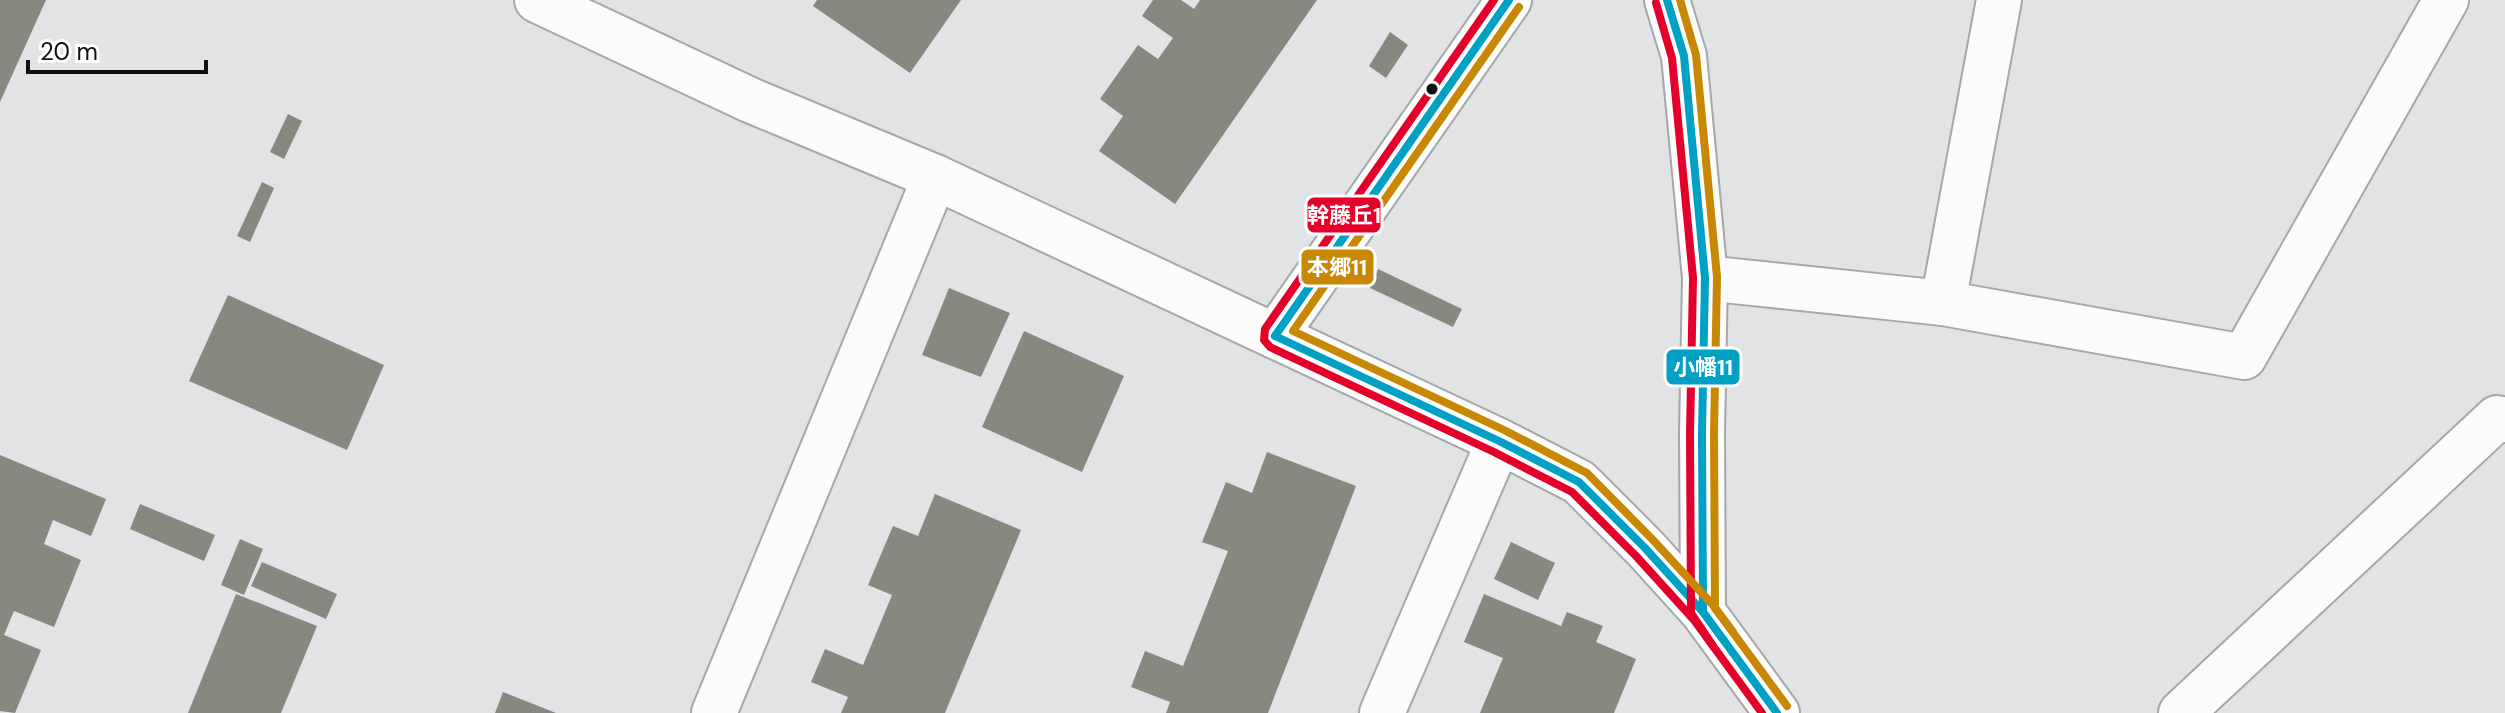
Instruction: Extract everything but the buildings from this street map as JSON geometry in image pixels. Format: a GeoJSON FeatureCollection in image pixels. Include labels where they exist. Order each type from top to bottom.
{"type":"FeatureCollection","features":[{"type":"Feature","properties":{"kind":"street"},"geometry":{"type":"LineString","coordinates":[[537,0],[750,100],[935,177],[1499,441],[1579,482],[1703,612],[1777,713]]}},
{"type":"Feature","properties":{"kind":"street"},"geometry":{"type":"LineString","coordinates":[[1275,336],[1509,0]]}},
{"type":"Feature","properties":{"kind":"street"},"geometry":{"type":"LineString","coordinates":[[1667,0],[1684,56],[1705,278],[1703,612]]}},
{"type":"Feature","properties":{"kind":"street"},"geometry":{"type":"LineString","coordinates":[[1943,303],[1999,0]]}},
{"type":"Feature","properties":{"kind":"street"},"geometry":{"type":"LineString","coordinates":[[1705,278],[1943,303],[2244,357],[2446,0]]}},
{"type":"Feature","properties":{"kind":"street"},"geometry":{"type":"LineString","coordinates":[[714,713],[935,177]]}},
{"type":"Feature","properties":{"kind":"street"},"geometry":{"type":"LineString","coordinates":[[2181,713],[2497,418],[2505,420]]}},
{"type":"Feature","properties":{"kind":"street"},"geometry":{"type":"LineString","coordinates":[[1382,713],[1499,441]]}},
{"type":"Feature","properties":{"kind":"transit line","name":"幹藤丘1"},"geometry":{"type":"LineString","coordinates":[[1494,0],[1265,329],[1264,340],[1270,347],[1572,492],[1694,620],[1762,713]]}},
{"type":"Feature","properties":{"kind":"transit line","name":"小幡11"},"geometry":{"type":"LineString","coordinates":[[1275,336],[1509,0]]}},
{"type":"Feature","properties":{"kind":"transit line","name":"小幡11"},"geometry":{"type":"LineString","coordinates":[[1667,0],[1684,56],[1705,278],[1703,612],[1777,713]]}},
{"type":"Feature","properties":{"kind":"transit line","name":"本郷11"},"geometry":{"type":"LineString","coordinates":[[1680,0],[1696,55],[1717,277],[1715,608],[1733,632]]}},
{"type":"Feature","properties":{"kind":"transit line","name":"幹藤丘1"},"geometry":{"type":"LineString","coordinates":[[1656,3],[1672,58],[1693,278],[1691,613],[1713,646]]}},
{"type":"Feature","properties":{"kind":"transit line","name":"本郷11"},"geometry":{"type":"LineString","coordinates":[[1519,7],[1293,331],[1504,430],[1587,473],[1712,604],[1787,706]]}},
{"type":"Feature","properties":{"kind":"transit line","name":"小幡11"},"geometry":{"type":"LineString","coordinates":[[1275,336],[1579,482],[1645,548],[1703,612],[1725,642]]}}]}
